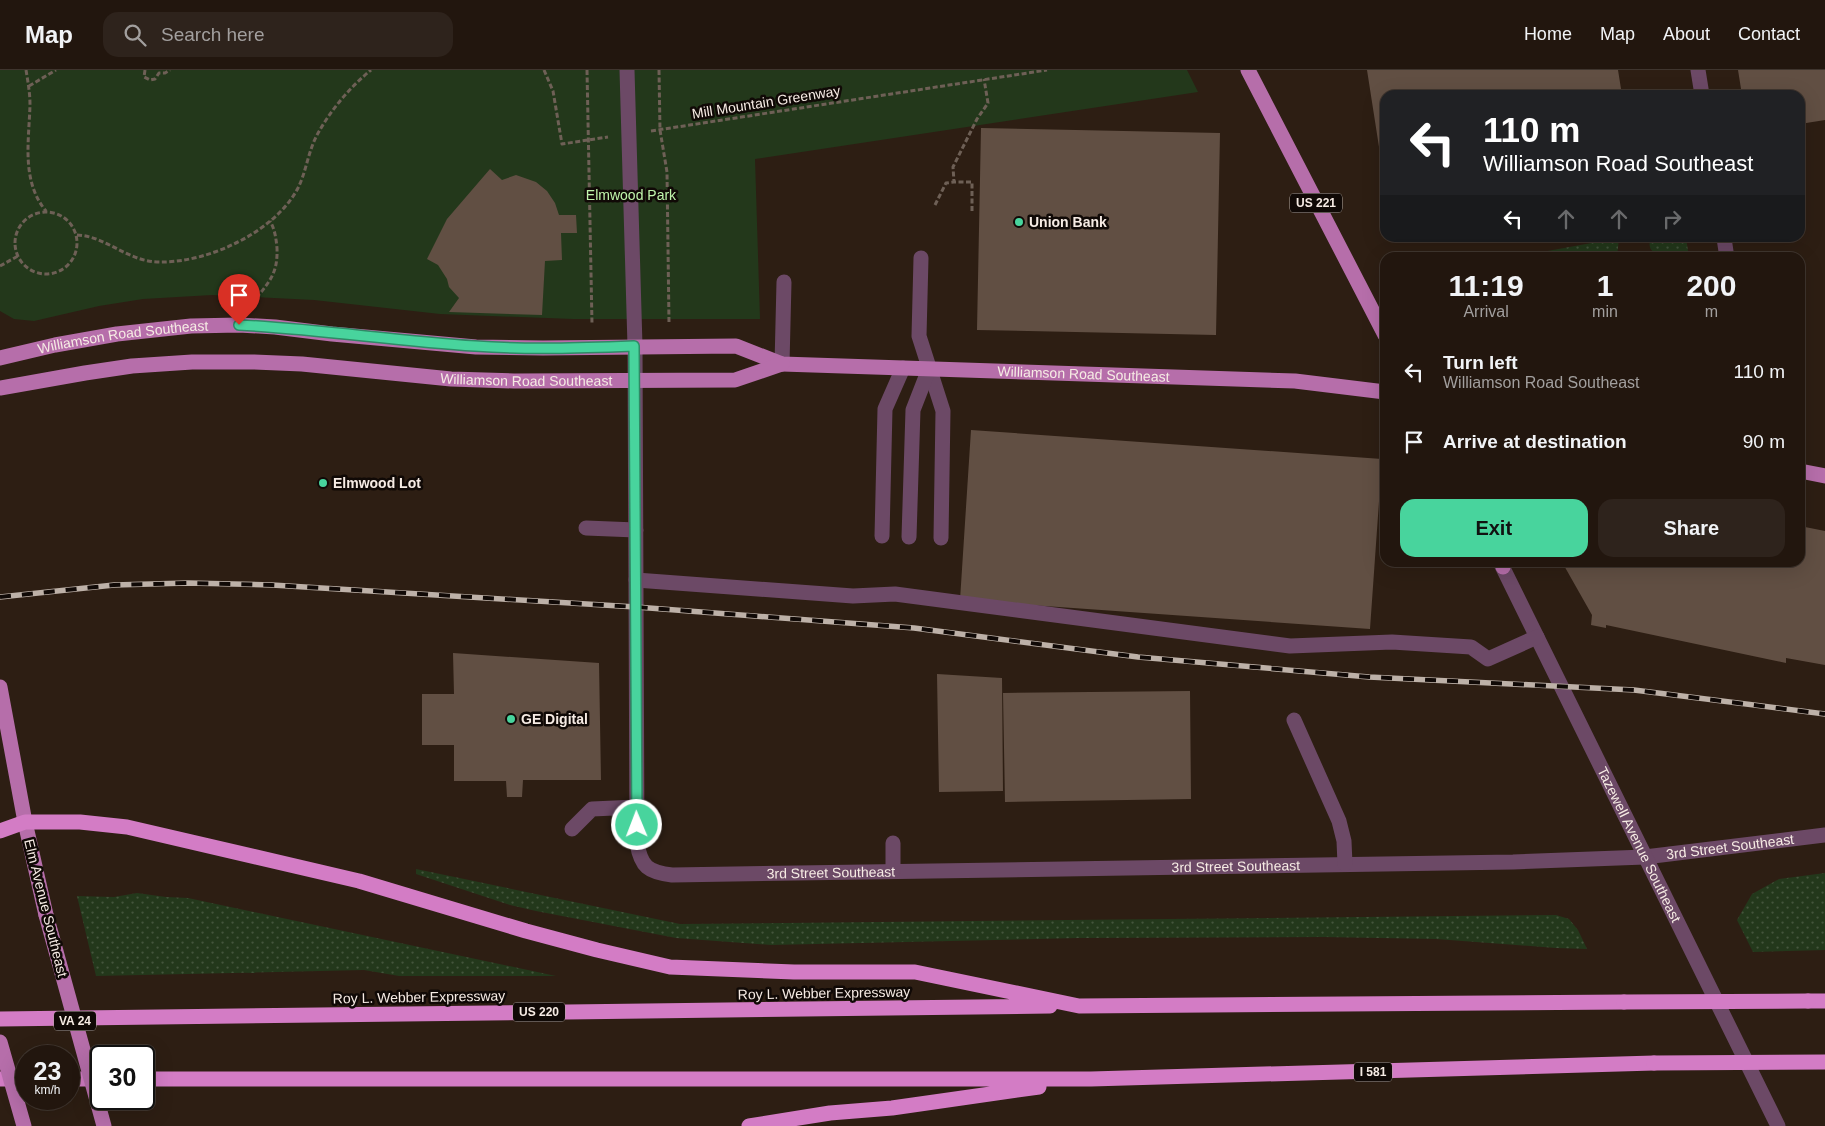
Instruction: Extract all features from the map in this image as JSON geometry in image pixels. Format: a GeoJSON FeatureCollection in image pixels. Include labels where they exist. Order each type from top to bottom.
{"type":"FeatureCollection","features":[{"type":"Feature","properties":{"kind":"highway"},"geometry":{"type":"LineString","coordinates":[[0,831],[25,822],[80,822],[137,829],[358,881],[535,933],[670,967],[794,972],[915,972],[1079,1006],[1825,1001]]}},
{"type":"Feature","properties":{"kind":"highway","name":"Roy L. Webber Expressway"},"geometry":{"type":"LineString","coordinates":[[0,1019],[1079,1006]]}},
{"type":"Feature","properties":{"kind":"highway","name":"I 581"},"geometry":{"type":"LineString","coordinates":[[1091,1079],[1654,1063],[1825,1062]]}},
{"type":"Feature","properties":{"kind":"highway"},"geometry":{"type":"LineString","coordinates":[[0,1079],[15,1079]]}},
{"type":"Feature","properties":{"kind":"highway"},"geometry":{"type":"LineString","coordinates":[[155,1079],[1091,1079]]}},
{"type":"Feature","properties":{"kind":"highway"},"geometry":{"type":"LineString","coordinates":[[749,1126],[830,1113],[892,1108],[1091,1079]]}},
{"type":"Feature","properties":{"kind":"main road","name":"US 221"},"geometry":{"type":"LineString","coordinates":[[1248,70],[1380,325]]}},
{"type":"Feature","properties":{"kind":"main road","name":"Williamson Road Southeast"},"geometry":{"type":"LineString","coordinates":[[0,358],[55,345],[117,334],[183,326],[230,325],[275,327],[350,336],[476,346],[543,348],[736,346],[782,364],[1295,381],[1380,391]]}},
{"type":"Feature","properties":{"kind":"main road","name":"Williamson Road Southeast"},"geometry":{"type":"LineString","coordinates":[[0,388],[85,372],[192,362],[302,364],[451,379],[635,380],[736,380],[782,364]]}},
{"type":"Feature","properties":{"kind":"main road"},"geometry":{"type":"LineString","coordinates":[[1805,472],[1825,476]]}},
{"type":"Feature","properties":{"kind":"main road","name":"Elm Avenue Southeast"},"geometry":{"type":"LineString","coordinates":[[0,687],[25,822],[46,915],[104,1126]]}},
{"type":"Feature","properties":{"kind":"main road"},"geometry":{"type":"LineString","coordinates":[[0,1042],[24,1126]]}},
{"type":"Feature","properties":{"kind":"street"},"geometry":{"type":"LineString","coordinates":[[572,829],[592,809],[636,807],[635,380],[627,70]]}},
{"type":"Feature","properties":{"kind":"street"},"geometry":{"type":"LineString","coordinates":[[1698,70],[1701,90]]}},
{"type":"Feature","properties":{"kind":"street"},"geometry":{"type":"LineString","coordinates":[[921,258],[919,336],[943,411],[941,538]]}},
{"type":"Feature","properties":{"kind":"street"},"geometry":{"type":"LineString","coordinates":[[782,364],[784,282]]}},
{"type":"Feature","properties":{"kind":"street"},"geometry":{"type":"LineString","coordinates":[[882,536],[885,408],[903,368]]}},
{"type":"Feature","properties":{"kind":"street"},"geometry":{"type":"LineString","coordinates":[[909,537],[912,410],[930,369]]}},
{"type":"Feature","properties":{"kind":"street"},"geometry":{"type":"LineString","coordinates":[[586,528],[636,530]]}},
{"type":"Feature","properties":{"kind":"street","name":"Tazewell Avenue Southeast"},"geometry":{"type":"LineString","coordinates":[[1503,567],[1778,1126]]}},
{"type":"Feature","properties":{"kind":"street"},"geometry":{"type":"LineString","coordinates":[[636,580],[853,596],[895,594],[1290,646],[1392,642],[1471,647],[1488,659],[1537,637]]}},
{"type":"Feature","properties":{"kind":"street"},"geometry":{"type":"LineString","coordinates":[[1294,720],[1338,821],[1344,841],[1345,864]]}},
{"type":"Feature","properties":{"kind":"street","name":"3rd Street Southeast"},"geometry":{"type":"LineString","coordinates":[[636,807],[638,852],[646,867],[653,872],[672,875],[1513,862],[1645,857],[1825,835]]}},
{"type":"Feature","properties":{"kind":"street"},"geometry":{"type":"LineString","coordinates":[[893,843],[894,871]]}},
{"type":"Feature","properties":{"kind":"path"},"geometry":{"type":"LineString","coordinates":[[26,70],[29,86],[29,170],[36,196],[46,211]]}},
{"type":"Feature","properties":{"kind":"path"},"geometry":{"type":"LineString","coordinates":[[29,86],[56,70]]}},
{"type":"Feature","properties":{"kind":"path"},"geometry":{"type":"LineString","coordinates":[[145,70],[144,77],[146,80],[152,80],[160,73],[170,70]]}},
{"type":"Feature","properties":{"kind":"path"},"geometry":{"type":"LineString","coordinates":[[77,235],[93,237],[134,257],[158,262],[172,262],[198,257],[230,246],[248,236],[270,221],[288,203],[298,187],[316,137],[331,113],[351,89],[371,70]]}},
{"type":"Feature","properties":{"kind":"path","name":"Mill Mountain Greenway"},"geometry":{"type":"LineString","coordinates":[[544,70],[553,91],[562,144],[1047,70]]}},
{"type":"Feature","properties":{"kind":"path"},"geometry":{"type":"LineString","coordinates":[[587,70],[592,324]]}},
{"type":"Feature","properties":{"kind":"path"},"geometry":{"type":"LineString","coordinates":[[659,70],[660,130],[667,172],[669,324]]}},
{"type":"Feature","properties":{"kind":"path"},"geometry":{"type":"LineString","coordinates":[[954,182],[953,167],[977,119],[988,104],[984,79]]}},
{"type":"Feature","properties":{"kind":"path"},"geometry":{"type":"LineString","coordinates":[[936,205],[946,183],[972,182],[972,211]]}},
{"type":"Feature","properties":{"kind":"path"},"geometry":{"type":"LineString","coordinates":[[46,211],[57,213],[66,218],[73,226],[77,235],[78,246],[70,264],[56,272],[41,274],[24,264],[18,256],[15,240],[20,225],[27,218],[36,213],[46,211]]}},
{"type":"Feature","properties":{"kind":"path"},"geometry":{"type":"LineString","coordinates":[[251,304],[273,276],[276,268],[276,233],[270,221]]}},
{"type":"Feature","properties":{"kind":"path"},"geometry":{"type":"LineString","coordinates":[[0,266],[18,256]]}},
{"type":"Feature","properties":{"kind":"green space","name":"Elmwood Park"},"geometry":{"type":"Polygon","coordinates":[[[0,70],[1187,70],[1198,92],[755,159],[760,319],[573,319],[440,314],[314,300],[212,295],[143,299],[99,306],[34,321],[14,319],[0,311],[0,70]]]}},
{"type":"Feature","properties":{"kind":"green space"},"geometry":{"type":"Polygon","coordinates":[[[1597,242],[1619,242],[1618,252],[1542,252],[1597,242]]]}},
{"type":"Feature","properties":{"kind":"green space"},"geometry":{"type":"Polygon","coordinates":[[[1650,242],[1687,242],[1688,252],[1654,252],[1650,242]]]}},
{"type":"Feature","properties":{"kind":"green space"},"geometry":{"type":"Polygon","coordinates":[[[416,869],[680,924],[1556,915],[1569,919],[1578,930],[1587,949],[1436,939],[1324,937],[1079,938],[771,945],[676,938],[536,911],[510,905],[416,874],[416,869]]]}},
{"type":"Feature","properties":{"kind":"green space"},"geometry":{"type":"Polygon","coordinates":[[[1825,873],[1825,950],[1753,952],[1737,920],[1752,894],[1779,879],[1825,873]]]}},
{"type":"Feature","properties":{"kind":"green space"},"geometry":{"type":"Polygon","coordinates":[[[137,893],[188,898],[556,976],[399,976],[364,970],[96,976],[77,896],[114,897],[137,893]]]}},
{"type":"Feature","properties":{"kind":"building"},"geometry":{"type":"Polygon","coordinates":[[[1367,70],[1618,70],[1621,90],[1380,90],[1380,153],[1367,70]]]}},
{"type":"Feature","properties":{"kind":"building"},"geometry":{"type":"Polygon","coordinates":[[[1738,70],[1825,70],[1825,120],[1805,123],[1805,90],[1741,90],[1738,70]]]}},
{"type":"Feature","properties":{"kind":"building"},"geometry":{"type":"Polygon","coordinates":[[[981,128],[1220,133],[1216,335],[977,330],[981,128]]]}},
{"type":"Feature","properties":{"kind":"building"},"geometry":{"type":"Polygon","coordinates":[[[490,169],[502,180],[516,175],[536,182],[547,191],[555,203],[559,215],[576,215],[577,233],[561,233],[562,260],[545,261],[542,315],[449,312],[459,298],[449,287],[447,279],[438,265],[427,259],[447,219],[490,169]]]}},
{"type":"Feature","properties":{"kind":"building"},"geometry":{"type":"Polygon","coordinates":[[[971,430],[1380,459],[1380,487],[1370,629],[960,600],[971,430]]]}},
{"type":"Feature","properties":{"kind":"building"},"geometry":{"type":"Polygon","coordinates":[[[1805,527],[1825,531],[1825,665],[1786,658],[1786,663],[1606,625],[1606,628],[1591,625],[1592,615],[1565,567],[1805,567],[1805,527]]]}},
{"type":"Feature","properties":{"kind":"building","name":"GE Digital"},"geometry":{"type":"Polygon","coordinates":[[[453,653],[599,663],[601,780],[523,780],[522,797],[507,797],[506,781],[454,781],[454,745],[422,745],[422,694],[454,694],[453,653]]]}},
{"type":"Feature","properties":{"kind":"building"},"geometry":{"type":"Polygon","coordinates":[[[937,674],[1002,678],[1003,791],[939,792],[937,674]]]}},
{"type":"Feature","properties":{"kind":"building"},"geometry":{"type":"Polygon","coordinates":[[[1190,691],[1191,799],[1005,802],[1003,693],[1190,691]]]}},
{"type":"Feature","properties":{"kind":"railway"},"geometry":{"type":"LineString","coordinates":[[0,597],[114,585],[188,583],[272,585],[636,607],[914,628],[1138,657],[1369,677],[1634,690],[1825,714]]}},
{"type":"Feature","properties":{"kind":"place","name":"Union Bank"},"geometry":{"type":"Point","coordinates":[1019,222]}},
{"type":"Feature","properties":{"kind":"place","name":"Elmwood Lot"},"geometry":{"type":"Point","coordinates":[323,483]}},
{"type":"Feature","properties":{"kind":"place","name":"GE Digital"},"geometry":{"type":"Point","coordinates":[511,719]}},
{"type":"Feature","properties":{"kind":"route"},"geometry":{"type":"LineString","coordinates":[[239,325],[476,346],[543,348],[634,346],[637,825]]}}]}
